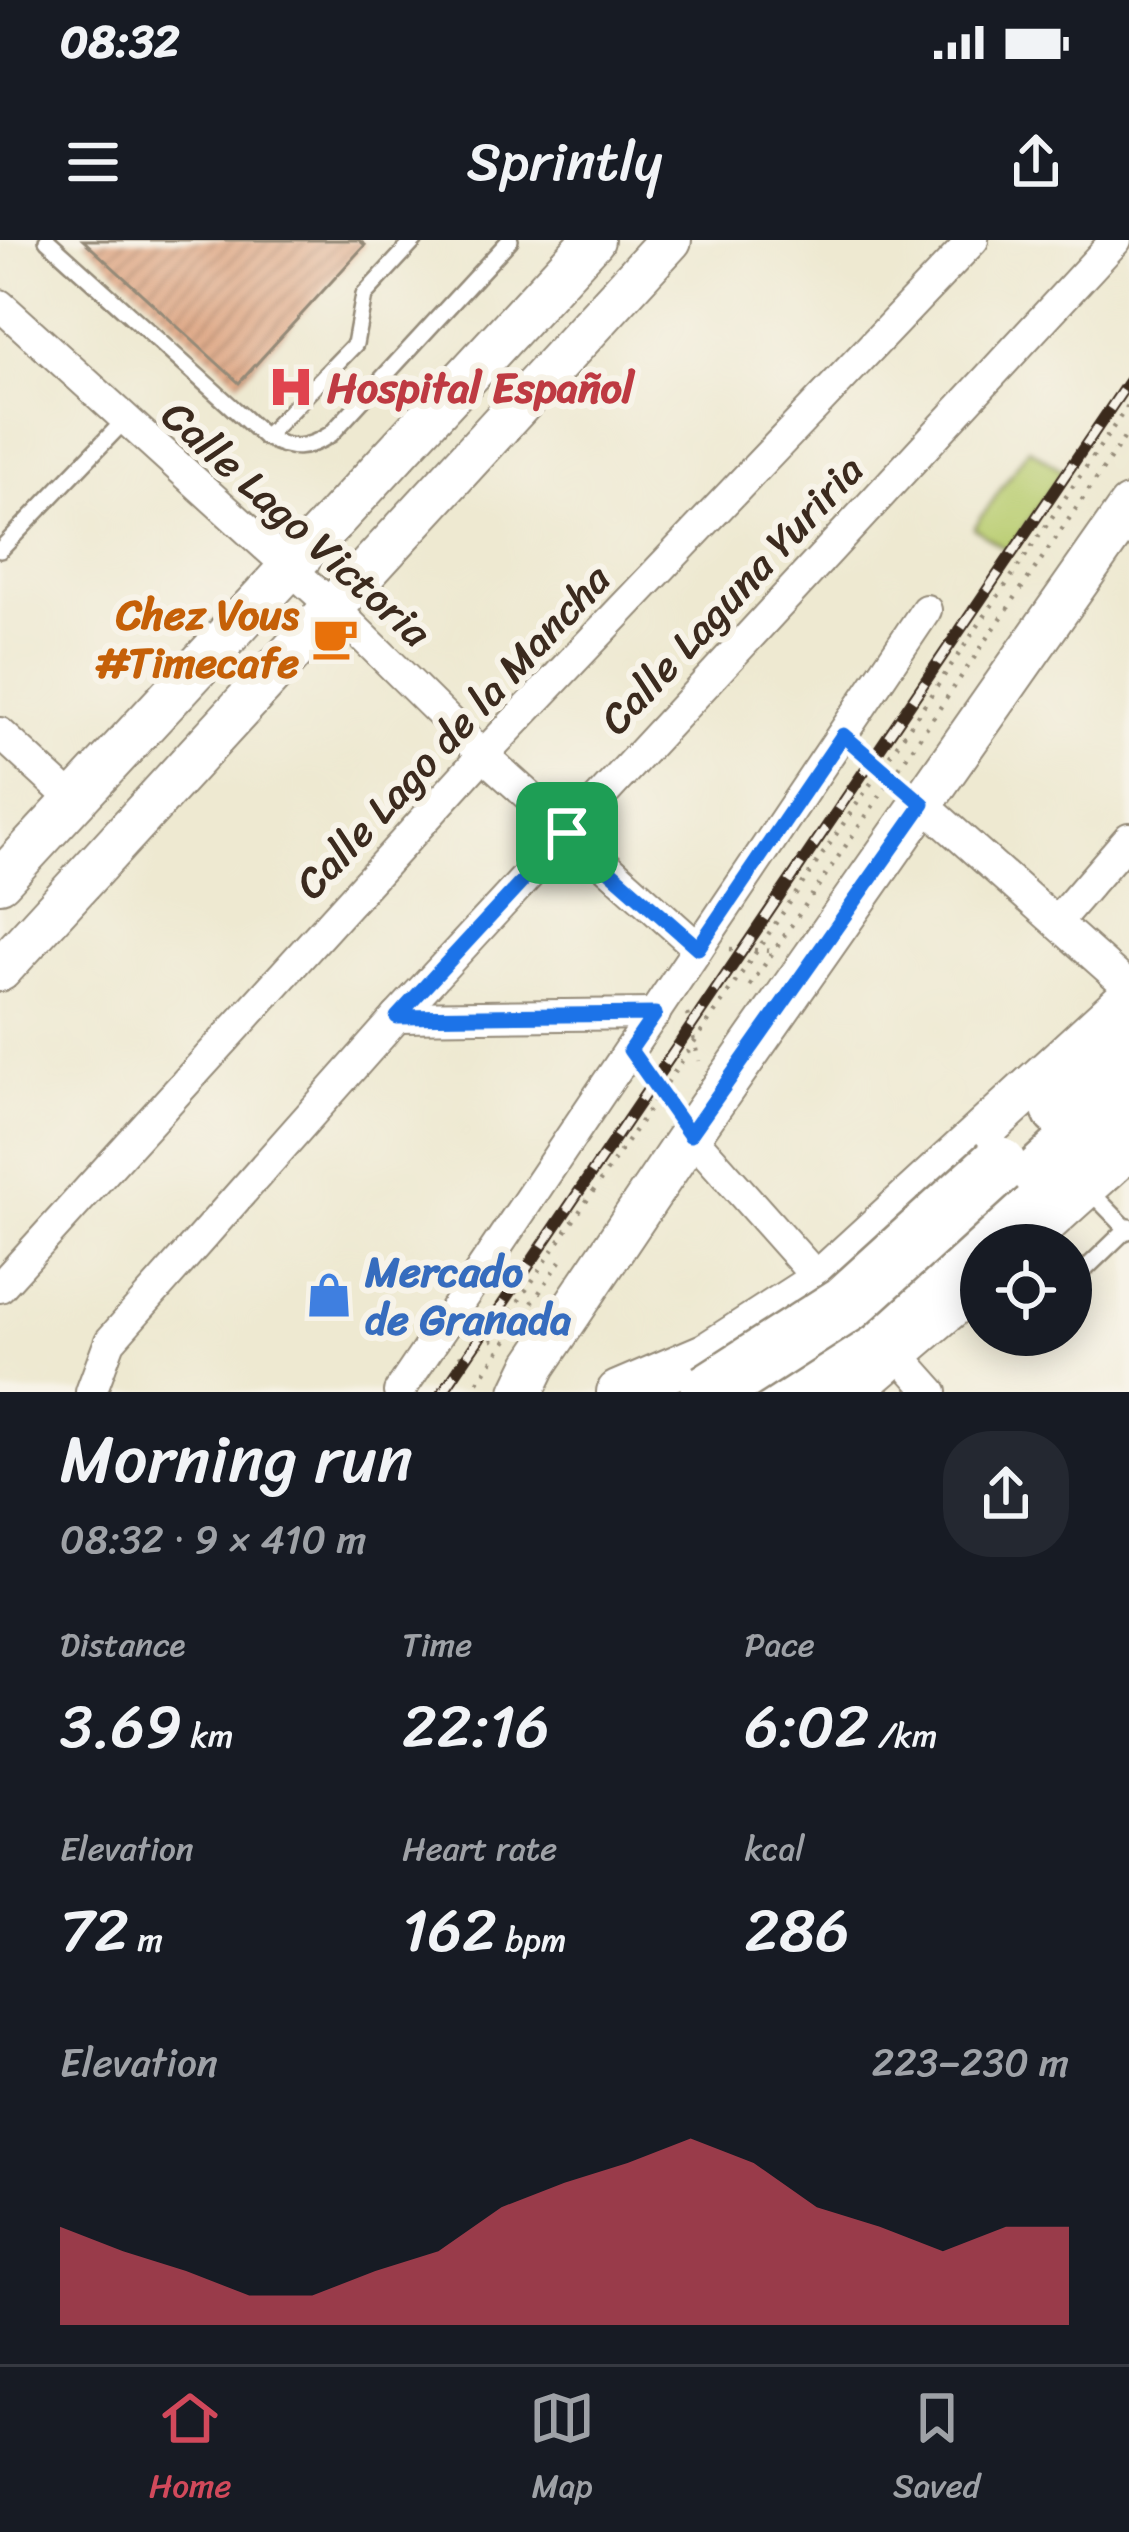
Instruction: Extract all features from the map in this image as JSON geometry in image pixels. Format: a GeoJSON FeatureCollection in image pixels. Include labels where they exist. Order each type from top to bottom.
{"type":"FeatureCollection","features":[{"type":"Feature","properties":{"kind":"highway"},"geometry":{"type":"LineString","coordinates":[[708,1373],[846,1304],[1014,1202],[1129,1047]]}},
{"type":"Feature","properties":{"kind":"highway"},"geometry":{"type":"LineString","coordinates":[[787,1392],[873,1330],[1129,1094]]}},
{"type":"Feature","properties":{"kind":"main road"},"geometry":{"type":"LineString","coordinates":[[0,881],[593,240]]}},
{"type":"Feature","properties":{"kind":"main road"},"geometry":{"type":"LineString","coordinates":[[0,970],[670,240]]}},
{"type":"Feature","properties":{"kind":"main road"},"geometry":{"type":"LineString","coordinates":[[522,1392],[535,1365],[690,1135],[908,790],[1129,508]]}},
{"type":"Feature","properties":{"kind":"main road"},"geometry":{"type":"LineString","coordinates":[[618,1392],[708,1373],[820,1281],[1129,997]]}},
{"type":"Feature","properties":{"kind":"main road"},"geometry":{"type":"LineString","coordinates":[[1014,1202],[1086,1187],[1129,1148]]}},
{"type":"Feature","properties":{"kind":"main road"},"geometry":{"type":"LineString","coordinates":[[851,1392],[960,1300]]}},
{"type":"Feature","properties":{"kind":"main road"},"geometry":{"type":"LineString","coordinates":[[708,1373],[730,1392]]}},
{"type":"Feature","properties":{"kind":"street","name":"Calle Lago de la Mancha"},"geometry":{"type":"LineString","coordinates":[[0,1287],[483,755],[973,240]]}},
{"type":"Feature","properties":{"kind":"street","name":"Calle Laguna Yuriria"},"geometry":{"type":"LineString","coordinates":[[91,1392],[110,1341],[397,1017],[1116,240]]}},
{"type":"Feature","properties":{"kind":"street","name":"Calle Lago Victoria"},"geometry":{"type":"LineString","coordinates":[[0,305],[333,607],[567,833],[698,948]]}},
{"type":"Feature","properties":{"kind":"street"},"geometry":{"type":"LineString","coordinates":[[399,1392],[926,610]]}},
{"type":"Feature","properties":{"kind":"street"},"geometry":{"type":"LineString","coordinates":[[0,733],[74,801]]}},
{"type":"Feature","properties":{"kind":"street"},"geometry":{"type":"LineString","coordinates":[[908,790],[1129,987]]}},
{"type":"Feature","properties":{"kind":"street"},"geometry":{"type":"LineString","coordinates":[[1058,920],[1129,838]]}},
{"type":"Feature","properties":{"kind":"street"},"geometry":{"type":"LineString","coordinates":[[397,1017],[655,1014]]}},
{"type":"Feature","properties":{"kind":"street"},"geometry":{"type":"LineString","coordinates":[[690,1135],[820,1281]]}},
{"type":"Feature","properties":{"kind":"street"},"geometry":{"type":"LineString","coordinates":[[899,1355],[932,1392]]}},
{"type":"Feature","properties":{"kind":"lane"},"geometry":{"type":"LineString","coordinates":[[47,240],[265,437],[284,447],[308,448],[331,434],[510,240]]}},
{"type":"Feature","properties":{"kind":"lane"},"geometry":{"type":"LineString","coordinates":[[265,437],[355,344],[364,295],[415,240]]}},
{"type":"Feature","properties":{"kind":"lane"},"geometry":{"type":"LineString","coordinates":[[0,550],[124,421]]}},
{"type":"Feature","properties":{"kind":"lane"},"geometry":{"type":"LineString","coordinates":[[1086,1187],[1128,1229],[1092,1262]]}},
{"type":"Feature","properties":{"kind":"path"},"geometry":{"type":"LineString","coordinates":[[450,1362],[492,1340],[1129,404]]}},
{"type":"Feature","properties":{"kind":"path"},"geometry":{"type":"LineString","coordinates":[[749,987],[908,790],[1129,431]]}},
{"type":"Feature","properties":{"kind":"path"},"geometry":{"type":"LineString","coordinates":[[843,735],[908,790]]}},
{"type":"Feature","properties":{"kind":"path"},"geometry":{"type":"LineString","coordinates":[[698,948],[774,951]]}},
{"type":"Feature","properties":{"kind":"path"},"geometry":{"type":"LineString","coordinates":[[678,979],[699,1061],[711,1043]]}},
{"type":"Feature","properties":{"kind":"path"},"geometry":{"type":"LineString","coordinates":[[630,1050],[669,1105],[678,1092]]}},
{"type":"Feature","properties":{"kind":"path"},"geometry":{"type":"LineString","coordinates":[[471,1392],[563,1258]]}},
{"type":"Feature","properties":{"kind":"green space"},"geometry":{"type":"Polygon","coordinates":[[[1029,448],[1063,471],[1008,551],[974,528],[1029,448]]]}},
{"type":"Feature","properties":{"kind":"building"},"geometry":{"type":"Polygon","coordinates":[[[83,240],[359,240],[365,245],[239,383],[83,240]]]}},
{"type":"Feature","properties":{"kind":"railway"},"geometry":{"type":"LineString","coordinates":[[443,1392],[1129,381]]}},
{"type":"Feature","properties":{"kind":"place","name":"Hospital Español"},"geometry":{"type":"Point","coordinates":[291,387]}},
{"type":"Feature","properties":{"kind":"place","name":"Chez Vous #Timecafe"},"geometry":{"type":"Point","coordinates":[335,638]}},
{"type":"Feature","properties":{"kind":"place","name":"Mercado de Granada"},"geometry":{"type":"Point","coordinates":[329,1295]}},
{"type":"Feature","properties":{"kind":"route"},"geometry":{"type":"LineString","coordinates":[[843,735],[923,804],[690,1135],[630,1050],[655,1014],[397,1017],[567,833],[698,948],[843,735]]}}]}
